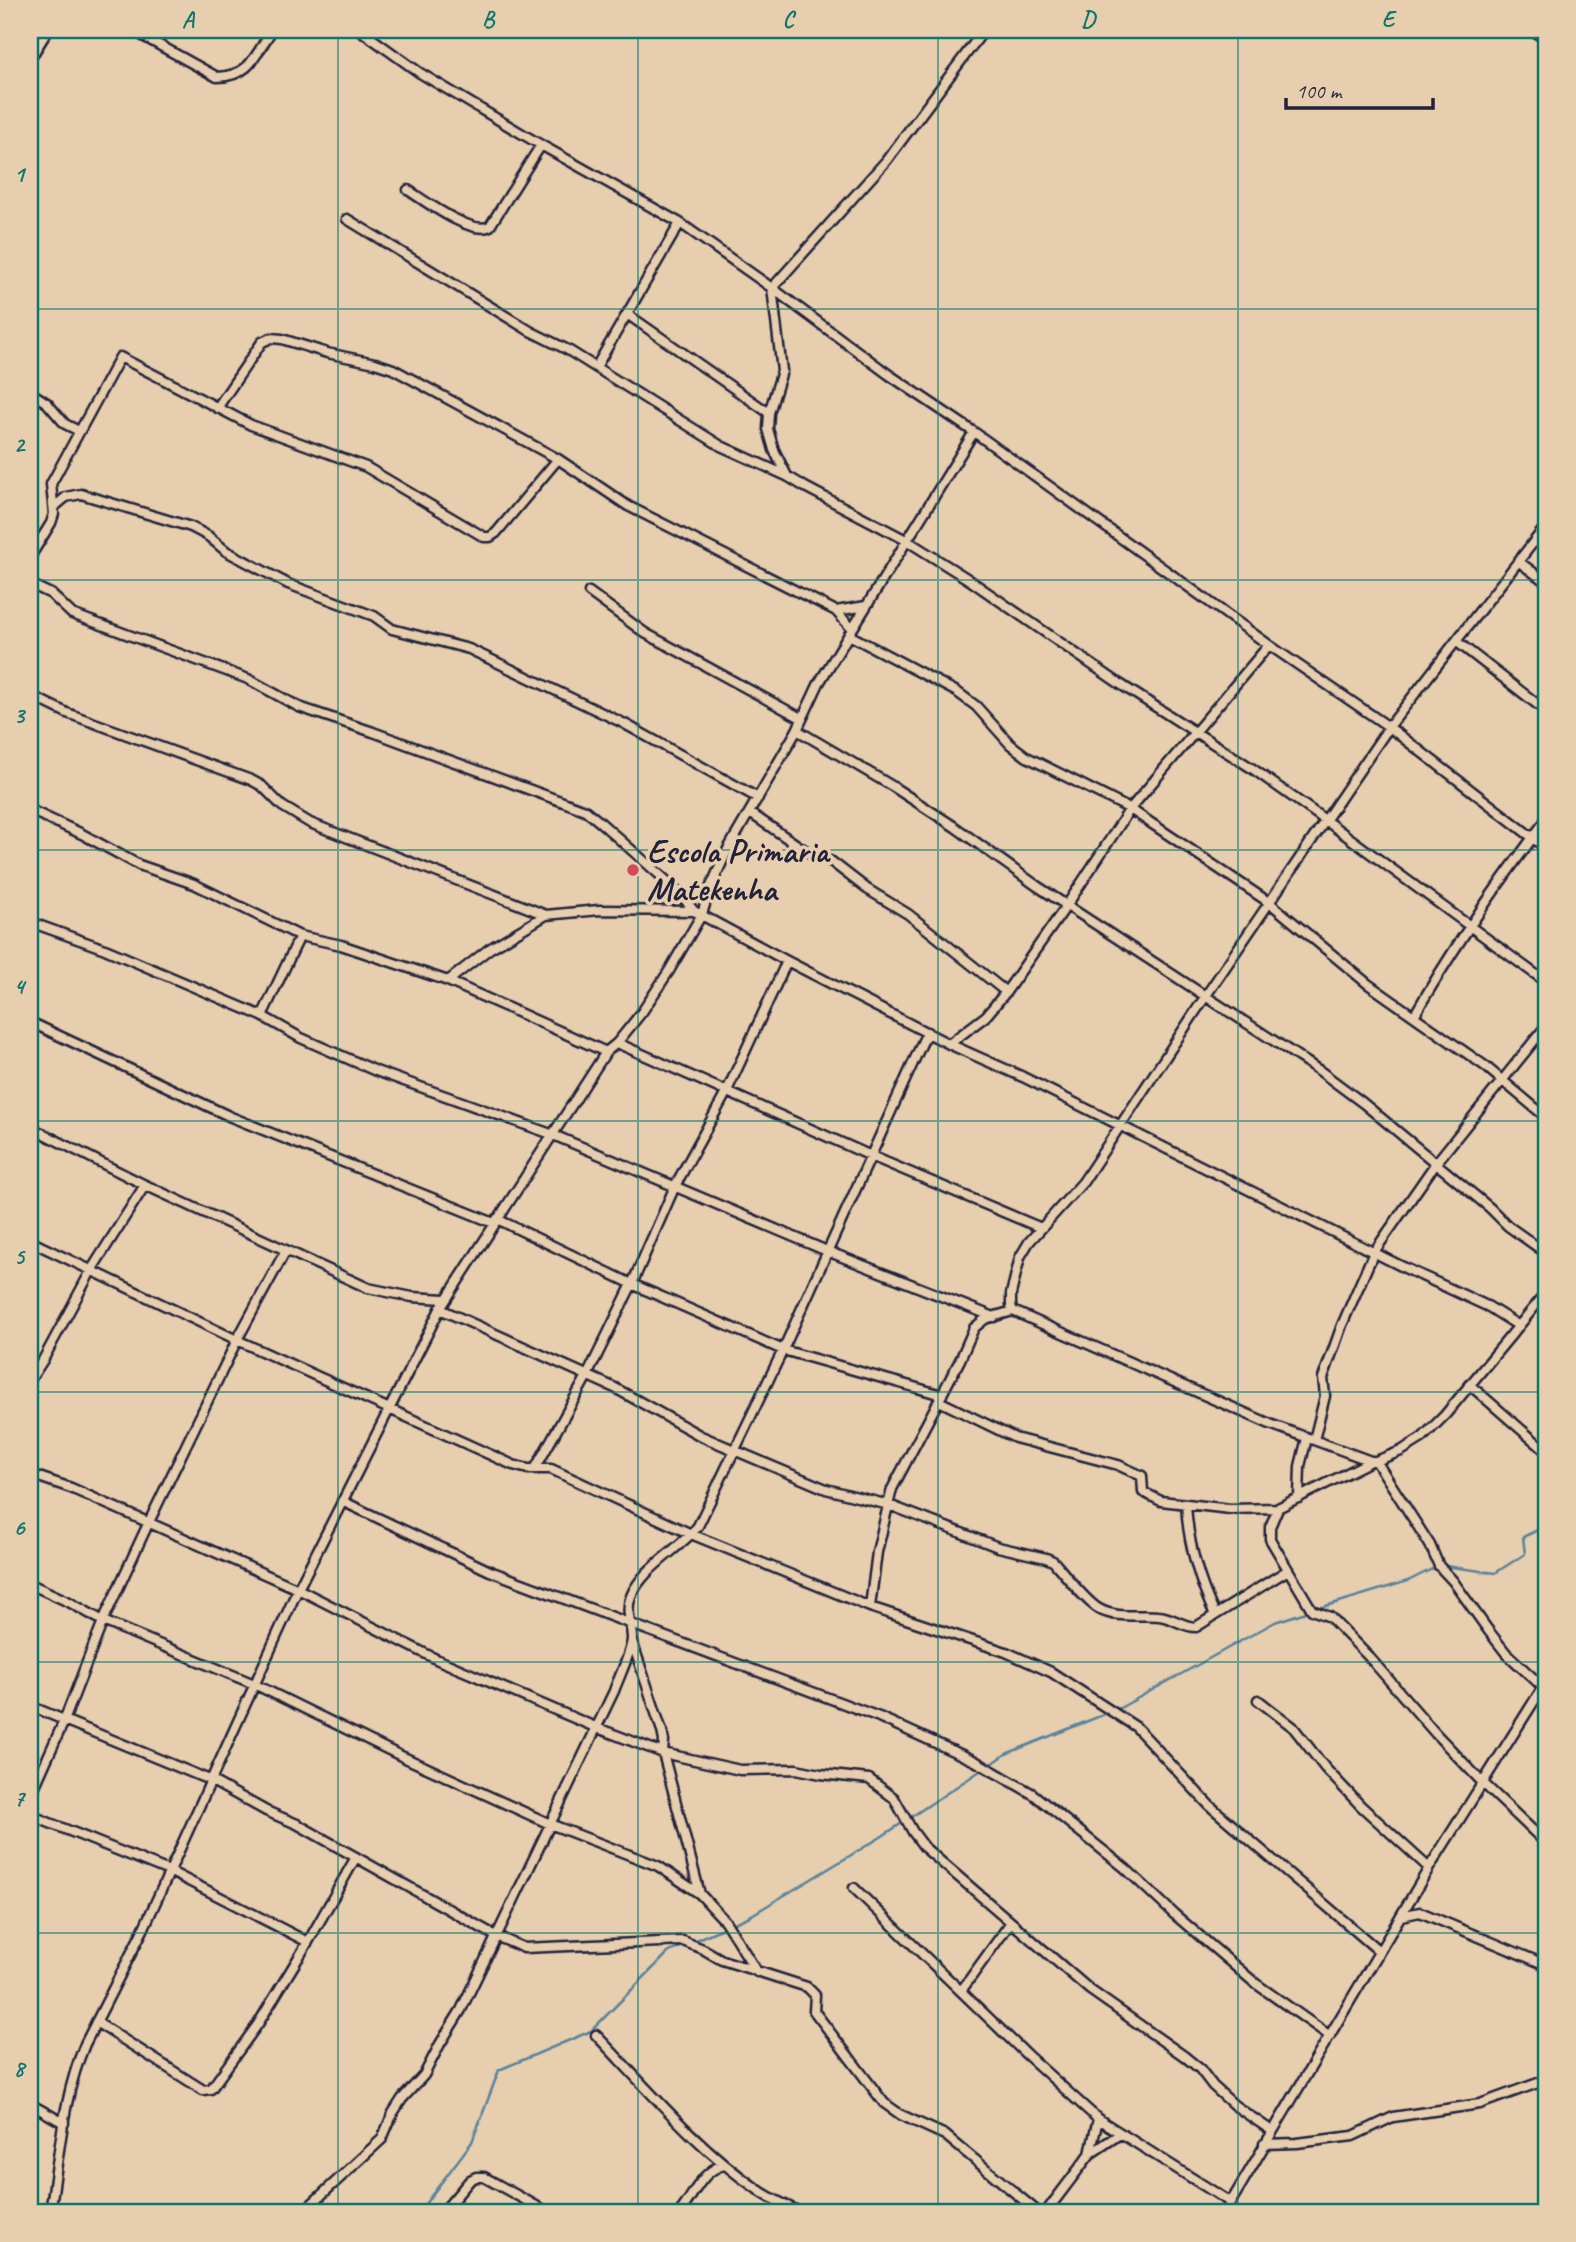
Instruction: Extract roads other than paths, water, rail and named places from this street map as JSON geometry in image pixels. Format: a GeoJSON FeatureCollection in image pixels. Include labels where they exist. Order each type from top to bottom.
{"type":"FeatureCollection","features":[{"type":"Feature","properties":{"kind":"street"},"geometry":{"type":"LineString","coordinates":[[30,58],[48,30]]}},
{"type":"Feature","properties":{"kind":"street"},"geometry":{"type":"LineString","coordinates":[[132,30],[217,77],[233,76],[246,70],[272,30]]}},
{"type":"Feature","properties":{"kind":"street"},"geometry":{"type":"LineString","coordinates":[[360,30],[420,73],[680,223],[1269,645],[1389,727],[1546,848]]}},
{"type":"Feature","properties":{"kind":"street"},"geometry":{"type":"LineString","coordinates":[[787,476],[768,429],[769,413],[782,372],[772,288],[886,161],[984,30]]}},
{"type":"Feature","properties":{"kind":"street"},"geometry":{"type":"LineString","coordinates":[[1536,30],[1546,37]]}},
{"type":"Feature","properties":{"kind":"street"},"geometry":{"type":"LineString","coordinates":[[408,190],[453,217],[476,228],[485,229],[490,226],[541,145]]}},
{"type":"Feature","properties":{"kind":"street"},"geometry":{"type":"LineString","coordinates":[[347,219],[441,278],[596,367],[721,446],[787,476],[906,540],[968,579],[1325,820],[1546,982]]}},
{"type":"Feature","properties":{"kind":"street"},"geometry":{"type":"LineString","coordinates":[[596,367],[680,223]]}},
{"type":"Feature","properties":{"kind":"street"},"geometry":{"type":"LineString","coordinates":[[627,314],[769,413]]}},
{"type":"Feature","properties":{"kind":"street"},"geometry":{"type":"LineString","coordinates":[[217,408],[262,342],[271,338],[393,369],[558,459],[628,506],[836,611],[851,632],[957,692],[976,706],[1002,736],[1027,757],[1130,810],[1270,903],[1368,984],[1502,1080],[1546,1117]]}},
{"type":"Feature","properties":{"kind":"street"},"geometry":{"type":"LineString","coordinates":[[30,556],[51,523],[54,507],[51,484],[120,357],[251,425],[366,467],[484,537],[496,533],[558,459]]}},
{"type":"Feature","properties":{"kind":"street"},"geometry":{"type":"LineString","coordinates":[[30,392],[47,403],[65,424],[79,431]]}},
{"type":"Feature","properties":{"kind":"street"},"geometry":{"type":"LineString","coordinates":[[50,2212],[77,2062],[144,1930],[298,1589],[445,1299],[606,1052],[617,1043],[642,1012],[669,971],[728,849],[797,730],[819,683],[974,432]]}},
{"type":"Feature","properties":{"kind":"street"},"geometry":{"type":"LineString","coordinates":[[54,507],[66,496],[81,494],[191,527],[208,536],[226,551],[288,584],[374,616],[392,629],[468,649],[623,723],[758,798]]}},
{"type":"Feature","properties":{"kind":"street"},"geometry":{"type":"LineString","coordinates":[[1013,1311],[1011,1294],[1020,1256],[1041,1228],[1083,1182],[1389,727],[1546,526]]}},
{"type":"Feature","properties":{"kind":"street"},"geometry":{"type":"LineString","coordinates":[[1518,561],[1546,582]]}},
{"type":"Feature","properties":{"kind":"street"},"geometry":{"type":"LineString","coordinates":[[30,584],[51,594],[72,614],[248,679],[299,707],[386,736],[585,810],[678,891],[698,912],[949,1044],[1489,1307],[1519,1326]]}},
{"type":"Feature","properties":{"kind":"street"},"geometry":{"type":"LineString","coordinates":[[589,592],[645,634],[801,718]]}},
{"type":"Feature","properties":{"kind":"street"},"geometry":{"type":"LineString","coordinates":[[836,611],[866,606]]}},
{"type":"Feature","properties":{"kind":"street"},"geometry":{"type":"LineString","coordinates":[[1456,641],[1546,711]]}},
{"type":"Feature","properties":{"kind":"street"},"geometry":{"type":"LineString","coordinates":[[949,1044],[986,1016],[1006,992],[1130,810],[1269,645]]}},
{"type":"Feature","properties":{"kind":"street"},"geometry":{"type":"LineString","coordinates":[[30,695],[67,713],[251,780],[262,786],[282,806],[310,823],[546,915]]}},
{"type":"Feature","properties":{"kind":"street"},"geometry":{"type":"LineString","coordinates":[[797,730],[955,827],[1037,886],[1320,1071],[1436,1163],[1508,1226],[1546,1253]]}},
{"type":"Feature","properties":{"kind":"street"},"geometry":{"type":"LineString","coordinates":[[30,810],[139,865],[194,884],[300,936],[341,945],[448,981],[606,1052]]}},
{"type":"Feature","properties":{"kind":"street"},"geometry":{"type":"LineString","coordinates":[[750,813],[806,851],[832,862],[867,890],[908,914],[1006,992]]}},
{"type":"Feature","properties":{"kind":"street"},"geometry":{"type":"LineString","coordinates":[[1414,1016],[1470,926],[1546,820]]}},
{"type":"Feature","properties":{"kind":"street"},"geometry":{"type":"LineString","coordinates":[[448,981],[489,948],[546,915],[599,910],[698,912]]}},
{"type":"Feature","properties":{"kind":"street"},"geometry":{"type":"LineString","coordinates":[[30,922],[105,949],[262,1016],[301,1038],[376,1071],[551,1134],[827,1251],[994,1317]]}},
{"type":"Feature","properties":{"kind":"street"},"geometry":{"type":"LineString","coordinates":[[262,1016],[300,936]]}},
{"type":"Feature","properties":{"kind":"street"},"geometry":{"type":"LineString","coordinates":[[535,1469],[587,1376],[676,1186],[726,1093],[787,961]]}},
{"type":"Feature","properties":{"kind":"street"},"geometry":{"type":"LineString","coordinates":[[30,1022],[231,1117],[496,1221],[783,1350],[941,1398],[1015,1438],[1118,1465],[1143,1477],[1142,1490],[1145,1495],[1161,1501],[1230,1509],[1278,1508],[1373,1461],[1401,1451],[1422,1438],[1445,1415],[1546,1293]]}},
{"type":"Feature","properties":{"kind":"street"},"geometry":{"type":"LineString","coordinates":[[1299,1498],[1300,1466],[1325,1396],[1323,1378],[1342,1325],[1374,1252],[1436,1163],[1546,1026]]}},
{"type":"Feature","properties":{"kind":"street"},"geometry":{"type":"LineString","coordinates":[[700,1894],[663,1753],[662,1731],[632,1641],[628,1612],[631,1597],[646,1575],[698,1526],[783,1350],[927,1032]]}},
{"type":"Feature","properties":{"kind":"street"},"geometry":{"type":"LineString","coordinates":[[617,1043],[726,1093],[1041,1228]]}},
{"type":"Feature","properties":{"kind":"street"},"geometry":{"type":"LineString","coordinates":[[30,1127],[145,1185],[368,1288],[412,1297],[445,1299]]}},
{"type":"Feature","properties":{"kind":"street"},"geometry":{"type":"LineString","coordinates":[[30,1380],[33,1370],[92,1269],[145,1185]]}},
{"type":"Feature","properties":{"kind":"street"},"geometry":{"type":"LineString","coordinates":[[30,1241],[237,1340],[513,1465],[551,1469],[691,1534],[870,1607],[957,1634],[1051,1672],[1136,1727],[1209,1805],[1379,1951]]}},
{"type":"Feature","properties":{"kind":"street"},"geometry":{"type":"LineString","coordinates":[[30,1797],[64,1721],[103,1621],[148,1524],[237,1340],[286,1250]]}},
{"type":"Feature","properties":{"kind":"street"},"geometry":{"type":"LineString","coordinates":[[440,1309],[615,1388],[701,1436],[826,1489],[890,1505],[998,1547],[1053,1561],[1100,1610],[1170,1618],[1192,1628],[1288,1570]]}},
{"type":"Feature","properties":{"kind":"street"},"geometry":{"type":"LineString","coordinates":[[870,1607],[877,1552],[892,1489],[941,1398],[974,1328],[985,1319],[1013,1311],[1270,1424],[1373,1461],[1430,1545],[1439,1566],[1507,1653],[1544,1688],[1429,1868],[1224,2212]]}},
{"type":"Feature","properties":{"kind":"street"},"geometry":{"type":"LineString","coordinates":[[1470,1385],[1546,1451]]}},
{"type":"Feature","properties":{"kind":"street"},"geometry":{"type":"LineString","coordinates":[[30,1474],[71,1488],[298,1589],[436,1659],[663,1753],[740,1770],[796,1769],[869,1779],[894,1798],[925,1848],[1090,1990],[1184,2056],[1234,2105],[1272,2131]]}},
{"type":"Feature","properties":{"kind":"street"},"geometry":{"type":"LineString","coordinates":[[342,1501],[490,1571],[878,1717],[975,1761],[1033,1794],[1125,1868],[1255,1983],[1330,2036]]}},
{"type":"Feature","properties":{"kind":"street"},"geometry":{"type":"LineString","coordinates":[[1186,1504],[1194,1560],[1203,1591],[1215,1615]]}},
{"type":"Feature","properties":{"kind":"street"},"geometry":{"type":"LineString","coordinates":[[1278,1508],[1270,1527],[1270,1539],[1312,1610],[1330,1616],[1482,1782],[1546,1843]]}},
{"type":"Feature","properties":{"kind":"street"},"geometry":{"type":"LineString","coordinates":[[30,1584],[103,1621],[254,1684],[401,1756],[550,1824],[658,1866],[700,1894],[725,1921],[757,1972]]}},
{"type":"Feature","properties":{"kind":"street"},"geometry":{"type":"LineString","coordinates":[[303,2212],[382,2139],[397,2106],[432,2064],[461,2010],[614,1690],[632,1641]]}},
{"type":"Feature","properties":{"kind":"street"},"geometry":{"type":"LineString","coordinates":[[1258,1700],[1293,1727],[1325,1768],[1361,1806],[1429,1868]]}},
{"type":"Feature","properties":{"kind":"street"},"geometry":{"type":"LineString","coordinates":[[30,1706],[212,1781],[266,1811],[297,1824],[496,1936],[524,1948],[683,1941],[722,1960],[807,1987],[815,1995],[814,2011],[884,2103],[901,2115],[945,2135],[1038,2212]]}},
{"type":"Feature","properties":{"kind":"street"},"geometry":{"type":"LineString","coordinates":[[30,1815],[169,1871],[308,1942]]}},
{"type":"Feature","properties":{"kind":"street"},"geometry":{"type":"LineString","coordinates":[[96,2022],[203,2090],[211,2089],[258,2024],[356,1857]]}},
{"type":"Feature","properties":{"kind":"street"},"geometry":{"type":"LineString","coordinates":[[854,1888],[1098,2119],[1230,2202]]}},
{"type":"Feature","properties":{"kind":"street"},"geometry":{"type":"LineString","coordinates":[[1414,1896],[1420,1912]]}},
{"type":"Feature","properties":{"kind":"street"},"geometry":{"type":"LineString","coordinates":[[1401,1916],[1420,1912],[1546,1965]]}},
{"type":"Feature","properties":{"kind":"street"},"geometry":{"type":"LineString","coordinates":[[961,1991],[1010,1922]]}},
{"type":"Feature","properties":{"kind":"street"},"geometry":{"type":"LineString","coordinates":[[596,2035],[724,2165],[760,2192],[800,2212]]}},
{"type":"Feature","properties":{"kind":"street"},"geometry":{"type":"LineString","coordinates":[[1264,2144],[1353,2136],[1394,2117],[1480,2104],[1546,2080]]}},
{"type":"Feature","properties":{"kind":"street"},"geometry":{"type":"LineString","coordinates":[[30,2104],[64,2123]]}},
{"type":"Feature","properties":{"kind":"street"},"geometry":{"type":"LineString","coordinates":[[1090,2154],[1098,2119]]}},
{"type":"Feature","properties":{"kind":"street"},"geometry":{"type":"LineString","coordinates":[[1046,2212],[1090,2154],[1120,2134]]}},
{"type":"Feature","properties":{"kind":"street"},"geometry":{"type":"LineString","coordinates":[[680,2212],[704,2177],[711,2170],[724,2165]]}},
{"type":"Feature","properties":{"kind":"street"},"geometry":{"type":"LineString","coordinates":[[443,2212],[470,2180],[484,2177],[547,2212]]}},
{"type":"Feature","properties":{"kind":"waterway"},"geometry":{"type":"LineString","coordinates":[[1445,1566],[1495,1573],[1525,1554],[1523,1537],[1546,1526]]}},
{"type":"Feature","properties":{"kind":"waterway"},"geometry":{"type":"LineString","coordinates":[[1316,1609],[1408,1581],[1438,1566]]}},
{"type":"Feature","properties":{"kind":"waterway"},"geometry":{"type":"LineString","coordinates":[[989,1766],[1006,1754],[1120,1708],[1275,1622],[1309,1611]]}},
{"type":"Feature","properties":{"kind":"waterway"},"geometry":{"type":"LineString","coordinates":[[691,1942],[750,1916],[881,1837],[983,1769]]}},
{"type":"Feature","properties":{"kind":"waterway"},"geometry":{"type":"LineString","coordinates":[[415,2212],[425,2204],[472,2142],[499,2070],[591,2031],[669,1952],[685,1945]]}},
{"type":"Feature","properties":{"kind":"place","name":"Escola Primaria Matekenha"},"geometry":{"type":"Point","coordinates":[633,870]}}]}
